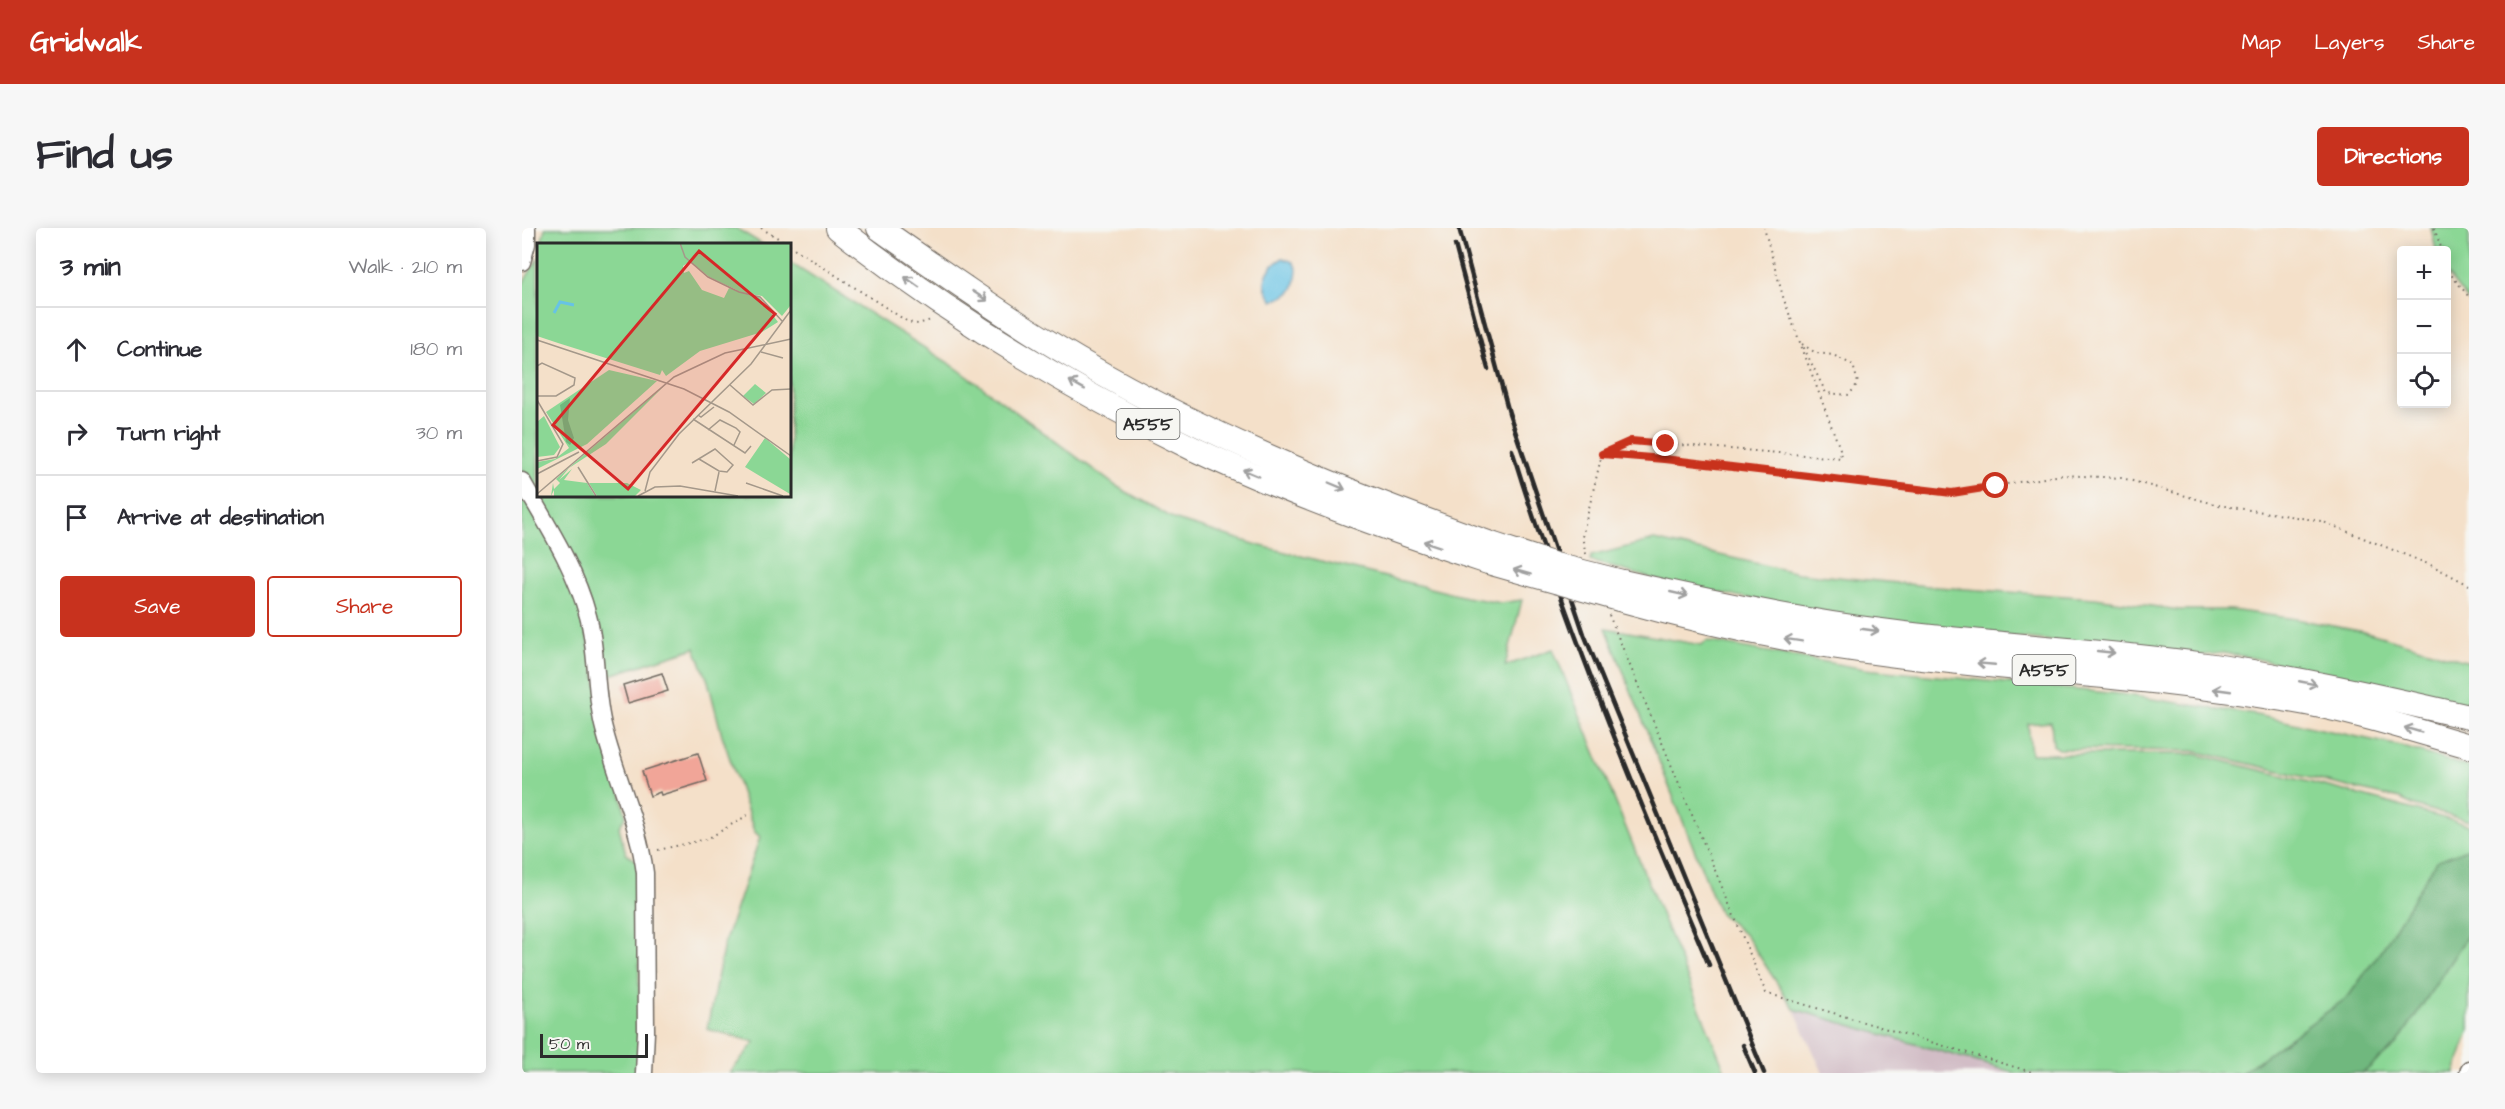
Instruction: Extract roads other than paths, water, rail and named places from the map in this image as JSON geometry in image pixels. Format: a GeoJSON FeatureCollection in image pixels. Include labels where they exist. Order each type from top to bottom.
{"type":"FeatureCollection","features":[{"type":"Feature","properties":{"kind":"highway","name":"A555"},"geometry":{"type":"LineString","coordinates":[[838,228],[909,280],[1039,365],[1192,448],[1420,540],[1489,553],[1620,590],[1705,623],[1822,645],[1888,654],[2208,688],[2291,700],[2390,723],[2469,746]]}},
{"type":"Feature","properties":{"kind":"highway","name":"A555"},"geometry":{"type":"LineString","coordinates":[[879,228],[1052,344],[1201,426],[1489,553]]}},
{"type":"Feature","properties":{"kind":"highway","name":"A555"},"geometry":{"type":"LineString","coordinates":[[1620,590],[1867,629],[2017,646],[2101,651],[2209,665],[2361,693],[2469,717]]}},
{"type":"Feature","properties":{"kind":"lane"},"geometry":{"type":"LineString","coordinates":[[522,262],[527,244],[527,228]]}},
{"type":"Feature","properties":{"kind":"lane"},"geometry":{"type":"LineString","coordinates":[[522,481],[563,551],[589,618],[599,712],[643,852],[646,1032],[644,1073]]}},
{"type":"Feature","properties":{"kind":"water"},"geometry":{"type":"Polygon","coordinates":[[[1283,258],[1293,262],[1297,269],[1294,287],[1285,296],[1273,301],[1266,289],[1266,277],[1272,267],[1283,258]]]}},
{"type":"Feature","properties":{"kind":"railway"},"geometry":{"type":"LineString","coordinates":[[1459,228],[1509,413],[1584,634],[1764,1073]]}},
{"type":"Feature","properties":{"kind":"railway"},"geometry":{"type":"LineString","coordinates":[[1455,245],[1488,369]]}},
{"type":"Feature","properties":{"kind":"railway"},"geometry":{"type":"LineString","coordinates":[[1512,450],[1579,646],[1629,774],[1709,965]]}},
{"type":"Feature","properties":{"kind":"railway"},"geometry":{"type":"LineString","coordinates":[[1743,1045],[1755,1073]]}}]}
